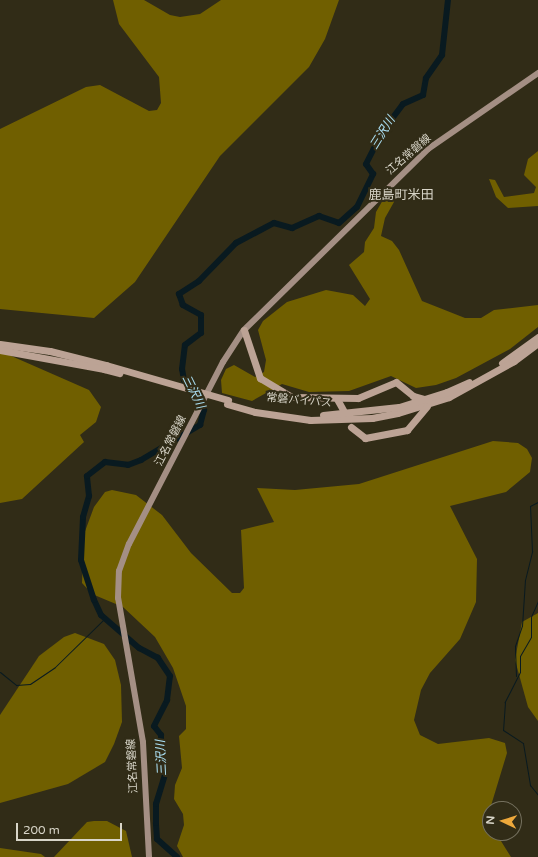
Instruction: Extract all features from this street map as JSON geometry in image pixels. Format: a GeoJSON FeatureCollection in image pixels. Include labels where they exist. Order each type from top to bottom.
{"type":"FeatureCollection","features":[{"type":"Feature","properties":{"kind":"highway"},"geometry":{"type":"LineString","coordinates":[[244,330],[265,384],[297,399],[337,399],[362,397],[392,382],[401,384],[408,393],[428,402],[412,426],[365,438],[351,427]]}},
{"type":"Feature","properties":{"kind":"highway","name":"常磐バイパス"},"geometry":{"type":"LineString","coordinates":[[428,402],[480,376],[538,337]]}},
{"type":"Feature","properties":{"kind":"highway","name":"常磐バイパス"},"geometry":{"type":"LineString","coordinates":[[0,344],[50,351],[227,402],[255,412],[310,420],[372,418],[428,402],[482,380],[538,343]]}},
{"type":"Feature","properties":{"kind":"highway","name":"常磐バイパス"},"geometry":{"type":"LineString","coordinates":[[0,350],[105,367]]}},
{"type":"Feature","properties":{"kind":"highway"},"geometry":{"type":"LineString","coordinates":[[408,393],[398,410],[411,416],[412,426]]}},
{"type":"Feature","properties":{"kind":"highway"},"geometry":{"type":"LineString","coordinates":[[337,399],[344,410]]}},
{"type":"Feature","properties":{"kind":"main road","name":"江名常磐線"},"geometry":{"type":"LineString","coordinates":[[149,857],[143,742],[118,598],[119,571],[129,544],[223,362],[244,330],[428,149],[538,73]]}},
{"type":"Feature","properties":{"kind":"shaded area"},"geometry":{"type":"Polygon","coordinates":[[[113,0],[144,0],[170,15],[180,17],[200,14],[221,0],[339,0],[325,39],[309,67],[220,156],[135,282],[94,318],[0,309],[0,129],[86,87],[100,85],[149,111],[157,110],[161,103],[159,77],[119,24],[113,0]]]}},
{"type":"Feature","properties":{"kind":"shaded area"},"geometry":{"type":"Polygon","coordinates":[[[538,151],[538,206],[508,208],[496,197],[489,179],[495,180],[504,197],[534,193],[536,187],[524,175],[528,159],[538,151]]]}},
{"type":"Feature","properties":{"kind":"shaded area"},"geometry":{"type":"Polygon","coordinates":[[[387,193],[394,202],[385,218],[381,236],[392,241],[399,250],[422,301],[465,318],[481,318],[494,310],[538,305],[538,327],[510,349],[456,378],[436,385],[416,388],[391,376],[349,391],[309,392],[282,384],[252,401],[222,393],[221,380],[226,369],[234,365],[255,377],[264,372],[266,360],[258,330],[263,321],[287,302],[326,290],[353,295],[365,306],[370,299],[349,265],[364,252],[365,242],[374,228],[376,212],[387,193]]]}},
{"type":"Feature","properties":{"kind":"shaded area"},"geometry":{"type":"Polygon","coordinates":[[[0,351],[89,390],[101,407],[96,422],[80,435],[84,442],[22,499],[0,503],[0,351]]]}},
{"type":"Feature","properties":{"kind":"shaded area"},"geometry":{"type":"Polygon","coordinates":[[[493,441],[518,443],[527,449],[532,458],[530,472],[506,492],[450,506],[477,559],[476,602],[460,639],[430,673],[421,690],[414,720],[420,735],[438,744],[489,738],[505,743],[507,753],[492,801],[482,801],[482,841],[501,841],[511,857],[183,857],[177,846],[184,825],[183,814],[174,799],[175,785],[182,768],[179,736],[186,729],[186,706],[173,668],[155,637],[123,607],[92,594],[82,583],[84,534],[94,507],[105,492],[112,490],[136,495],[162,515],[191,553],[232,593],[240,593],[244,588],[241,530],[274,522],[257,488],[295,490],[359,484],[493,441]]]}},
{"type":"Feature","properties":{"kind":"shaded area"},"geometry":{"type":"Polygon","coordinates":[[[538,613],[538,721],[528,707],[515,660],[522,622],[538,613]]]}},
{"type":"Feature","properties":{"kind":"shaded area"},"geometry":{"type":"Polygon","coordinates":[[[75,633],[104,644],[115,660],[121,685],[122,722],[114,744],[105,762],[68,784],[0,803],[0,715],[39,656],[64,637],[75,633]]]}},
{"type":"Feature","properties":{"kind":"shaded area"},"geometry":{"type":"Polygon","coordinates":[[[107,821],[126,831],[132,857],[54,857],[87,822],[107,821]]]}},
{"type":"Feature","properties":{"kind":"shaded area"},"geometry":{"type":"Polygon","coordinates":[[[0,848],[41,854],[45,857],[0,857],[0,848]]]}},
{"type":"Feature","properties":{"kind":"waterway","name":"三沢川"},"geometry":{"type":"LineString","coordinates":[[177,857],[157,839],[156,823],[156,804],[165,775],[161,765],[161,735],[154,726],[167,700],[170,676],[158,658],[139,648],[101,615],[94,600],[81,560],[83,517],[89,496],[87,476],[105,462],[128,465],[141,460],[200,425],[204,410],[184,380],[182,369],[185,345],[201,333],[201,315],[183,305],[179,294],[199,281],[236,243],[274,223],[292,228],[319,216],[339,223],[357,207],[373,174],[366,164],[382,132],[403,104],[423,95],[426,78],[442,55],[448,0]]}},
{"type":"Feature","properties":{"kind":"waterway"},"geometry":{"type":"LineString","coordinates":[[516,676],[515,646],[522,626],[525,580],[532,551],[530,506],[538,502]]}},
{"type":"Feature","properties":{"kind":"waterway"},"geometry":{"type":"LineString","coordinates":[[538,567],[538,589]]}},
{"type":"Feature","properties":{"kind":"waterway"},"geometry":{"type":"LineString","coordinates":[[538,601],[531,617],[531,637],[520,656],[520,672],[505,702],[503,730],[523,743],[530,785],[538,795]]}},
{"type":"Feature","properties":{"kind":"waterway"},"geometry":{"type":"LineString","coordinates":[[0,672],[16,685],[30,684],[55,667],[106,617]]}},
{"type":"Feature","properties":{"kind":"district","name":"鹿島町米田"},"geometry":{"type":"Point","coordinates":[401,195]}}]}
